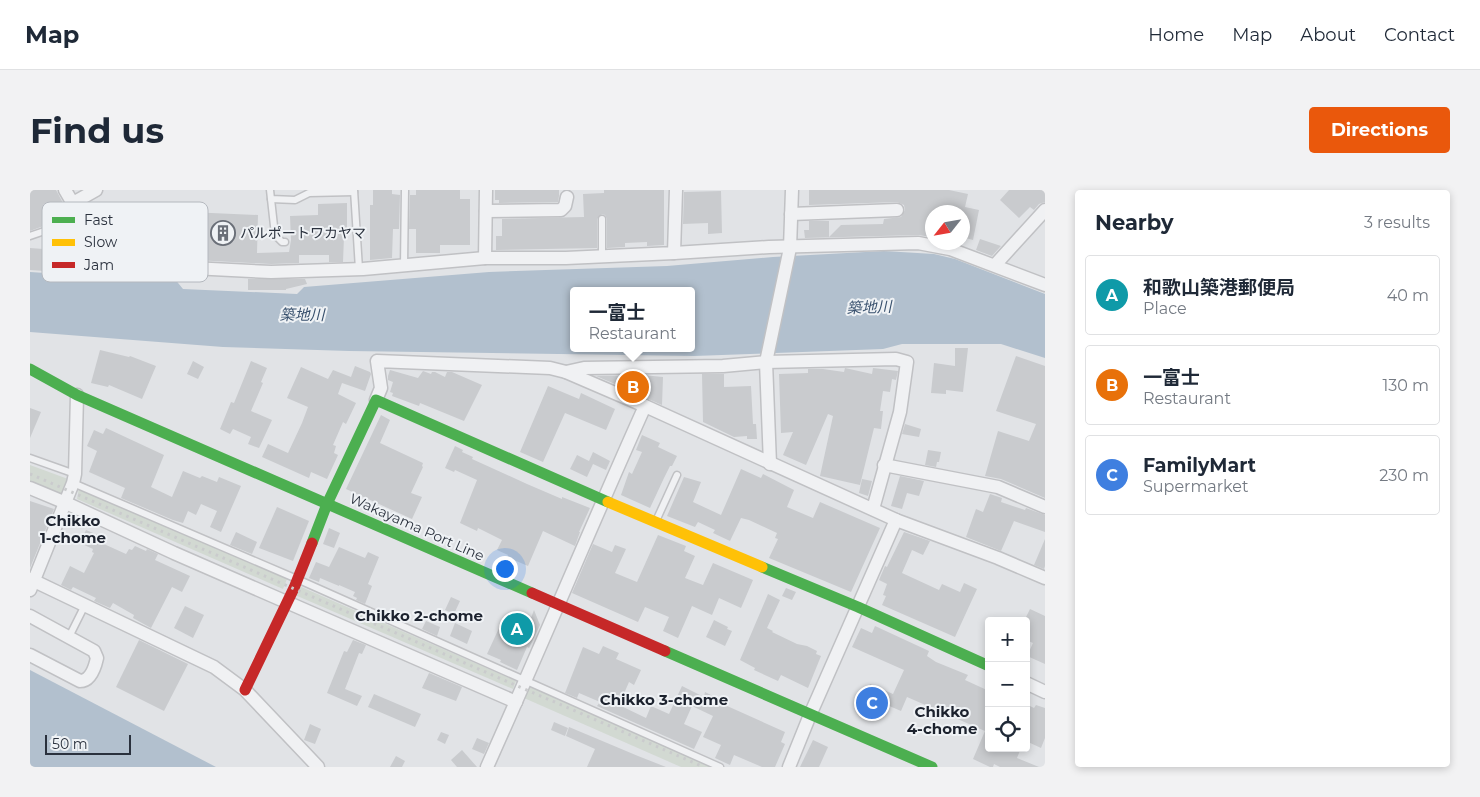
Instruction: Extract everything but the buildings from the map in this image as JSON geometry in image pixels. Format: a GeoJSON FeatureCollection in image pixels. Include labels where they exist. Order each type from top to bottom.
{"type":"FeatureCollection","features":[{"type":"Feature","properties":{"kind":"street"},"geometry":{"type":"LineString","coordinates":[[65,190],[72,202]]}},
{"type":"Feature","properties":{"kind":"street"},"geometry":{"type":"LineString","coordinates":[[75,202],[96,190]]}},
{"type":"Feature","properties":{"kind":"street"},"geometry":{"type":"LineString","coordinates":[[485,258],[486,190]]}},
{"type":"Feature","properties":{"kind":"street"},"geometry":{"type":"LineString","coordinates":[[674,253],[676,190]]}},
{"type":"Feature","properties":{"kind":"street"},"geometry":{"type":"LineString","coordinates":[[770,464],[767,359],[790,251],[792,190]]}},
{"type":"Feature","properties":{"kind":"street"},"geometry":{"type":"LineString","coordinates":[[486,211],[561,210],[565,206],[567,197]]}},
{"type":"Feature","properties":{"kind":"street"},"geometry":{"type":"LineString","coordinates":[[791,214],[897,210]]}},
{"type":"Feature","properties":{"kind":"street"},"geometry":{"type":"LineString","coordinates":[[994,265],[1045,210]]}},
{"type":"Feature","properties":{"kind":"street"},"geometry":{"type":"LineString","coordinates":[[208,269],[271,272],[359,269],[485,258],[566,258],[602,255],[790,251],[864,244],[918,243],[950,249],[1045,285]]}},
{"type":"Feature","properties":{"kind":"street"},"geometry":{"type":"LineString","coordinates":[[566,372],[584,368],[724,366],[767,359],[896,359],[907,362],[900,412],[873,509]]}},
{"type":"Feature","properties":{"kind":"street"},"geometry":{"type":"LineString","coordinates":[[244,690],[287,602],[327,504],[381,388],[377,361],[550,368],[566,372],[896,520],[998,558],[1045,578]]}},
{"type":"Feature","properties":{"kind":"street","name":"Wakayama Port Line"},"geometry":{"type":"LineString","coordinates":[[30,368],[76,395],[932,767]]}},
{"type":"Feature","properties":{"kind":"street"},"geometry":{"type":"LineString","coordinates":[[76,395],[74,479],[66,503],[31,583],[85,605],[214,667],[244,690],[318,767]]}},
{"type":"Feature","properties":{"kind":"street"},"geometry":{"type":"LineString","coordinates":[[376,400],[602,500],[858,607],[985,664]]}},
{"type":"Feature","properties":{"kind":"street"},"geometry":{"type":"LineString","coordinates":[[487,767],[602,500],[645,406]]}},
{"type":"Feature","properties":{"kind":"street"},"geometry":{"type":"LineString","coordinates":[[884,465],[998,487],[1045,507]]}},
{"type":"Feature","properties":{"kind":"street"},"geometry":{"type":"LineString","coordinates":[[30,488],[516,702]]}},
{"type":"Feature","properties":{"kind":"street"},"geometry":{"type":"LineString","coordinates":[[790,767],[810,715],[896,520]]}},
{"type":"Feature","properties":{"kind":"street"},"geometry":{"type":"LineString","coordinates":[[30,616],[94,651],[98,658],[89,678],[85,681],[80,681],[30,655]]}},
{"type":"Feature","properties":{"kind":"street"},"geometry":{"type":"LineString","coordinates":[[1030,685],[1045,692]]}},
{"type":"Feature","properties":{"kind":"lane"},"geometry":{"type":"LineString","coordinates":[[270,190],[275,236],[282,242],[285,242]]}},
{"type":"Feature","properties":{"kind":"lane"},"geometry":{"type":"LineString","coordinates":[[404,266],[405,190]]}},
{"type":"Feature","properties":{"kind":"lane"},"geometry":{"type":"LineString","coordinates":[[270,199],[295,200],[309,193],[354,191],[359,269]]}},
{"type":"Feature","properties":{"kind":"lane"},"geometry":{"type":"LineString","coordinates":[[602,220],[602,255]]}},
{"type":"Feature","properties":{"kind":"lane"},"geometry":{"type":"LineString","coordinates":[[30,236],[42,232]]}},
{"type":"Feature","properties":{"kind":"lane"},"geometry":{"type":"LineString","coordinates":[[30,458],[720,767]]}},
{"type":"Feature","properties":{"kind":"lane"},"geometry":{"type":"LineString","coordinates":[[656,522],[677,475]]}},
{"type":"Feature","properties":{"kind":"lane"},"geometry":{"type":"LineString","coordinates":[[69,637],[85,605]]}},
{"type":"Feature","properties":{"kind":"shaded area"},"geometry":{"type":"Polygon","coordinates":[[[30,465],[68,479],[63,497],[30,482],[30,465]]]}},
{"type":"Feature","properties":{"kind":"shaded area"},"geometry":{"type":"Polygon","coordinates":[[[79,488],[287,579],[283,589],[77,499],[79,488]]]}},
{"type":"Feature","properties":{"kind":"shaded area"},"geometry":{"type":"Polygon","coordinates":[[[299,586],[516,681],[513,689],[295,595],[299,586]]]}},
{"type":"Feature","properties":{"kind":"shaded area"},"geometry":{"type":"Polygon","coordinates":[[[529,686],[712,767],[681,767],[524,698],[529,686]]]}},
{"type":"Feature","properties":{"kind":"water","name":"築地川"},"geometry":{"type":"Polygon","coordinates":[[[884,251],[934,254],[955,259],[1045,294],[1045,358],[1001,344],[902,344],[883,349],[694,356],[349,351],[223,347],[30,332],[30,272],[42,273],[42,282],[177,282],[183,289],[297,294],[304,287],[489,272],[667,266],[773,257],[884,251]]]}},
{"type":"Feature","properties":{"kind":"water"},"geometry":{"type":"Polygon","coordinates":[[[30,670],[216,767],[30,767],[30,670]]]}},
{"type":"Feature","properties":{"kind":"railway"},"geometry":{"type":"LineString","coordinates":[[30,474],[704,767]]}},
{"type":"Feature","properties":{"kind":"traffic: fast"},"geometry":{"type":"LineString","coordinates":[[30,369],[77,395],[532,593]]}},
{"type":"Feature","properties":{"kind":"traffic: fast"},"geometry":{"type":"LineString","coordinates":[[312,543],[327,504],[376,400],[608,502]]}},
{"type":"Feature","properties":{"kind":"traffic: fast"},"geometry":{"type":"LineString","coordinates":[[762,567],[858,607],[985,664]]}},
{"type":"Feature","properties":{"kind":"traffic: fast"},"geometry":{"type":"LineString","coordinates":[[665,651],[932,767]]}},
{"type":"Feature","properties":{"kind":"traffic: slow"},"geometry":{"type":"LineString","coordinates":[[608,502],[762,567]]}},
{"type":"Feature","properties":{"kind":"traffic: jam"},"geometry":{"type":"LineString","coordinates":[[245,690],[294,588],[312,543]]}},
{"type":"Feature","properties":{"kind":"traffic: jam"},"geometry":{"type":"LineString","coordinates":[[532,593],[665,651]]}},
{"type":"Feature","properties":{"kind":"place","name":"パルポートワカヤマ"},"geometry":{"type":"Point","coordinates":[223,233]}},
{"type":"Feature","properties":{"kind":"place","name":"一富士"},"geometry":{"type":"Point","coordinates":[633,387]}},
{"type":"Feature","properties":{"kind":"place","name":"和歌山築港郵便局"},"geometry":{"type":"Point","coordinates":[517,629]}},
{"type":"Feature","properties":{"kind":"place","name":"FamilyMart"},"geometry":{"type":"Point","coordinates":[872,703]}},
{"type":"Feature","properties":{"kind":"district","name":"Chikko 1-chome"},"geometry":{"type":"Point","coordinates":[73,528]}},
{"type":"Feature","properties":{"kind":"district","name":"Chikko 2-chome"},"geometry":{"type":"Point","coordinates":[419,615]}},
{"type":"Feature","properties":{"kind":"district","name":"Chikko 3-chome"},"geometry":{"type":"Point","coordinates":[664,699]}},
{"type":"Feature","properties":{"kind":"district","name":"Chikko 4-chome"},"geometry":{"type":"Point","coordinates":[942,720]}}]}
